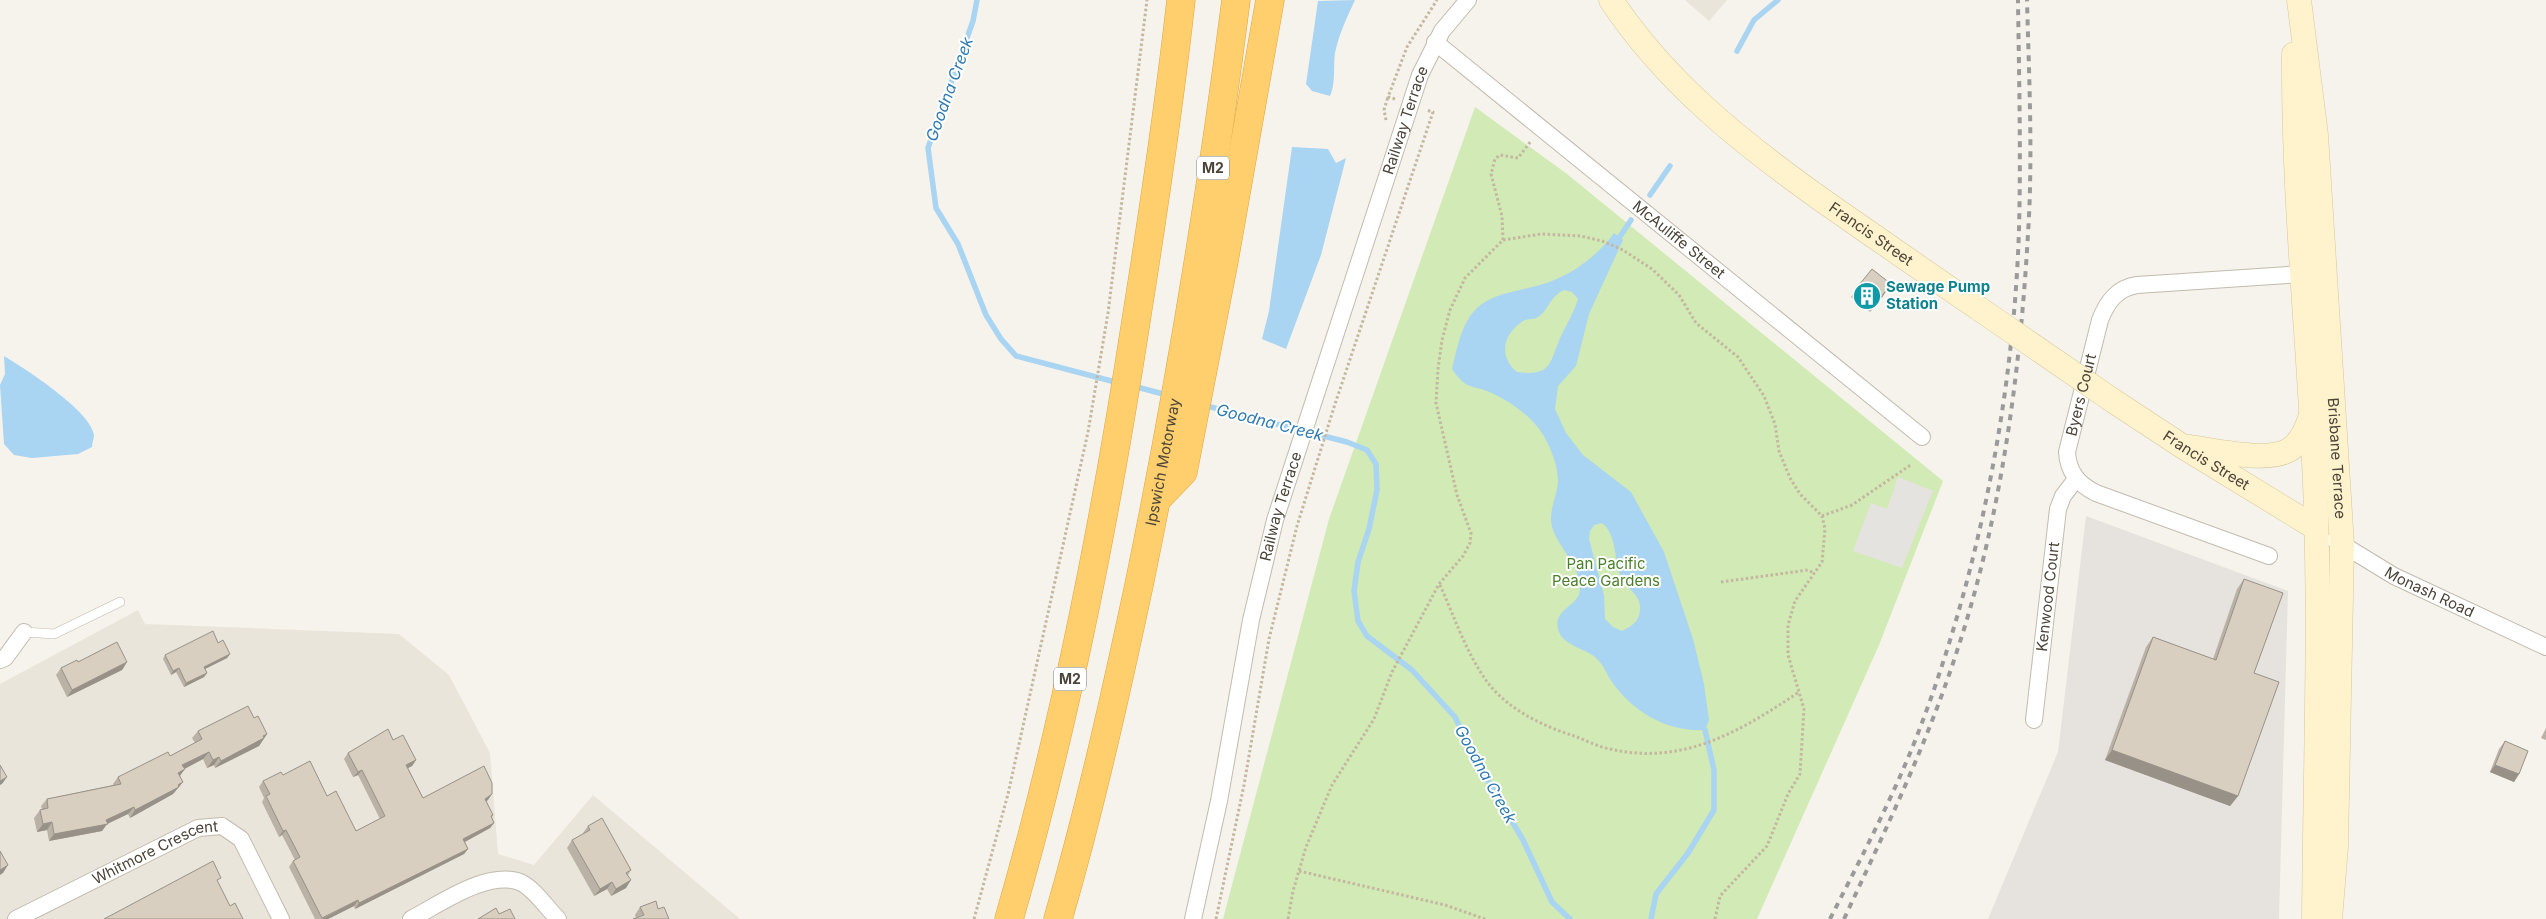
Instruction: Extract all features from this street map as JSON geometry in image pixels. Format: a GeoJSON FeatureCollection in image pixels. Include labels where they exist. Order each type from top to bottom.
{"type":"FeatureCollection","features":[{"type":"Feature","properties":{"kind":"highway","name":"M2"},"geometry":{"type":"LineString","coordinates":[[1009,919],[1073,664],[1118,436],[1152,224],[1181,0]]}},
{"type":"Feature","properties":{"kind":"highway","name":"Ipswich Motorway"},"geometry":{"type":"LineString","coordinates":[[1058,919],[1114,703],[1156,498],[1178,447],[1197,340],[1221,114],[1236,0]]}},
{"type":"Feature","properties":{"kind":"highway"},"geometry":{"type":"LineString","coordinates":[[1197,340],[1270,0]]}},
{"type":"Feature","properties":{"kind":"main road","name":"Francis Street"},"geometry":{"type":"LineString","coordinates":[[1611,0],[1635,34],[1672,77],[1728,130],[1868,233],[2112,400],[2182,446],[2316,528]]}},
{"type":"Feature","properties":{"kind":"main road","name":"Brisbane Terrace"},"geometry":{"type":"LineString","coordinates":[[2295,0],[2295,137],[2311,414],[2318,597],[2314,919]]}},
{"type":"Feature","properties":{"kind":"main road","name":"Brisbane Terrace"},"geometry":{"type":"LineString","coordinates":[[2299,0],[2316,135],[2342,545],[2336,847],[2330,919]]}},
{"type":"Feature","properties":{"kind":"main road"},"geometry":{"type":"LineString","coordinates":[[2182,446],[2260,455],[2283,453],[2302,438],[2311,414]]}},
{"type":"Feature","properties":{"kind":"street","name":"Railway Terrace"},"geometry":{"type":"LineString","coordinates":[[1193,919],[1219,802],[1251,620],[1275,520],[1420,74],[1435,42],[1450,20],[1468,0]]}},
{"type":"Feature","properties":{"kind":"street","name":"McAuliffe Street"},"geometry":{"type":"LineString","coordinates":[[1435,42],[1922,437]]}},
{"type":"Feature","properties":{"kind":"street","name":"Byers Court"},"geometry":{"type":"LineString","coordinates":[[2076,479],[2069,466],[2068,445],[2100,320],[2106,306],[2115,295],[2124,288],[2136,285],[2302,274]]}},
{"type":"Feature","properties":{"kind":"street"},"geometry":{"type":"LineString","coordinates":[[2076,479],[2088,489],[2117,502],[2270,556]]}},
{"type":"Feature","properties":{"kind":"street","name":"Kenwood Court"},"geometry":{"type":"LineString","coordinates":[[2034,720],[2058,509],[2063,496],[2076,479]]}},
{"type":"Feature","properties":{"kind":"street","name":"Monash Road"},"geometry":{"type":"LineString","coordinates":[[2316,528],[2394,576],[2436,598],[2546,647]]}},
{"type":"Feature","properties":{"kind":"street"},"geometry":{"type":"LineString","coordinates":[[0,660],[5,658],[24,632]]}},
{"type":"Feature","properties":{"kind":"street","name":"Whitmore Crescent"},"geometry":{"type":"LineString","coordinates":[[23,917],[198,828],[222,826],[241,840],[281,919]]}},
{"type":"Feature","properties":{"kind":"street"},"geometry":{"type":"LineString","coordinates":[[411,919],[489,880],[507,878],[523,884],[558,919]]}},
{"type":"Feature","properties":{"kind":"lane"},"geometry":{"type":"LineString","coordinates":[[24,632],[54,634],[120,602]]}},
{"type":"Feature","properties":{"kind":"path"},"geometry":{"type":"LineString","coordinates":[[974,919],[1008,794],[1088,432],[1108,313],[1147,0]]}},
{"type":"Feature","properties":{"kind":"path"},"geometry":{"type":"LineString","coordinates":[[1396,99],[1388,97],[1406,47],[1437,0]]}},
{"type":"Feature","properties":{"kind":"path"},"geometry":{"type":"LineString","coordinates":[[1216,919],[1244,785],[1270,639],[1284,574],[1310,480],[1432,112],[1425,109]]}},
{"type":"Feature","properties":{"kind":"path"},"geometry":{"type":"LineString","coordinates":[[1503,240],[1502,216],[1490,174],[1492,165],[1495,158],[1500,155],[1518,158],[1542,127]]}},
{"type":"Feature","properties":{"kind":"path"},"geometry":{"type":"LineString","coordinates":[[1288,919],[1299,871],[1318,814],[1332,785],[1374,719],[1402,649],[1439,584],[1463,556],[1471,538],[1457,495],[1436,403],[1442,340],[1450,310],[1465,278],[1503,240],[1541,234],[1581,236],[1602,241],[1623,250],[1652,269],[1679,295],[1696,323],[1738,356],[1764,396],[1775,424],[1779,451],[1790,478],[1800,494],[1822,516],[1825,529],[1822,562],[1794,601],[1788,625],[1788,655],[1804,714],[1800,774],[1788,794],[1767,846],[1720,896],[1715,919]]}},
{"type":"Feature","properties":{"kind":"path"},"geometry":{"type":"LineString","coordinates":[[1822,516],[1852,505],[1912,464]]}},
{"type":"Feature","properties":{"kind":"path"},"geometry":{"type":"LineString","coordinates":[[1721,582],[1732,583],[1808,570],[1814,573]]}},
{"type":"Feature","properties":{"kind":"path"},"geometry":{"type":"LineString","coordinates":[[1439,584],[1488,683],[1516,709],[1547,728],[1610,749],[1650,753],[1686,751],[1720,739],[1758,720],[1799,692]]}},
{"type":"Feature","properties":{"kind":"path"},"geometry":{"type":"LineString","coordinates":[[1299,871],[1445,905],[1485,919]]}},
{"type":"Feature","properties":{"kind":"shaded area"},"geometry":{"type":"Polygon","coordinates":[[[1685,0],[1727,0],[1709,21],[1685,0]]]}},
{"type":"Feature","properties":{"kind":"shaded area"},"geometry":{"type":"Polygon","coordinates":[[[1898,477],[1933,491],[1902,568],[1853,551],[1871,503],[1887,509],[1898,477]]]}},
{"type":"Feature","properties":{"kind":"shaded area"},"geometry":{"type":"Polygon","coordinates":[[[2086,516],[2288,591],[2279,919],[1988,919],[2058,752],[2086,516]]]}},
{"type":"Feature","properties":{"kind":"shaded area"},"geometry":{"type":"Polygon","coordinates":[[[138,610],[145,624],[399,634],[449,675],[490,753],[498,854],[534,865],[593,795],[740,919],[0,919],[0,684],[138,610]]]}},
{"type":"Feature","properties":{"kind":"green space","name":"Pan Pacific Peace Gardens"},"geometry":{"type":"Polygon","coordinates":[[[1475,107],[1567,174],[1943,481],[1879,645],[1757,919],[1223,919],[1329,519],[1475,107]]]}},
{"type":"Feature","properties":{"kind":"water"},"geometry":{"type":"Polygon","coordinates":[[[1355,0],[1335,53],[1333,86],[1330,96],[1312,91],[1306,84],[1318,1],[1355,0]]]}},
{"type":"Feature","properties":{"kind":"water"},"geometry":{"type":"Polygon","coordinates":[[[1292,147],[1328,149],[1336,163],[1346,158],[1321,255],[1286,349],[1262,339],[1269,311],[1292,147]]]}},
{"type":"Feature","properties":{"kind":"water"},"geometry":{"type":"Polygon","coordinates":[[[1614,233],[1623,240],[1589,314],[1576,366],[1558,386],[1555,409],[1566,433],[1583,455],[1631,492],[1664,552],[1693,639],[1704,684],[1709,720],[1705,730],[1678,728],[1665,724],[1641,711],[1621,693],[1595,657],[1570,644],[1559,632],[1557,624],[1559,618],[1576,600],[1580,588],[1573,564],[1552,527],[1551,516],[1558,477],[1551,451],[1543,434],[1524,413],[1492,393],[1466,384],[1452,369],[1463,329],[1476,309],[1490,299],[1561,277],[1582,265],[1614,233]],[[1564,290],[1555,296],[1542,314],[1523,321],[1511,332],[1505,345],[1505,352],[1511,366],[1517,372],[1538,372],[1549,365],[1578,299],[1572,292],[1564,290]],[[1602,523],[1594,525],[1590,531],[1589,539],[1604,595],[1605,619],[1613,627],[1622,631],[1637,620],[1640,613],[1640,604],[1621,577],[1613,541],[1607,528],[1602,523]]]}},
{"type":"Feature","properties":{"kind":"water"},"geometry":{"type":"Polygon","coordinates":[[[4,356],[55,391],[81,414],[90,425],[94,435],[92,447],[78,454],[32,458],[14,455],[4,444],[0,385],[5,374],[4,356]]]}},
{"type":"Feature","properties":{"kind":"building"},"geometry":{"type":"Polygon","coordinates":[[[1872,269],[1891,284],[1878,301],[1859,285],[1872,269]]]}},
{"type":"Feature","properties":{"kind":"building"},"geometry":{"type":"Polygon","coordinates":[[[2244,579],[2283,593],[2254,673],[2279,682],[2238,796],[2112,750],[2153,637],[2216,660],[2244,579]]]}},
{"type":"Feature","properties":{"kind":"building"},"geometry":{"type":"Polygon","coordinates":[[[213,631],[218,643],[223,640],[230,654],[204,667],[207,673],[186,683],[179,668],[173,671],[165,655],[213,631]]]}},
{"type":"Feature","properties":{"kind":"building"},"geometry":{"type":"Polygon","coordinates":[[[117,642],[127,662],[72,690],[61,668],[77,660],[78,662],[117,642]]]}},
{"type":"Feature","properties":{"kind":"building"},"geometry":{"type":"Polygon","coordinates":[[[248,706],[254,718],[258,716],[267,734],[263,736],[264,738],[221,761],[219,757],[213,760],[209,752],[182,765],[185,769],[178,773],[183,782],[178,785],[179,787],[135,810],[134,807],[106,820],[108,824],[54,834],[52,822],[43,824],[40,810],[48,808],[47,799],[121,784],[118,777],[168,752],[170,756],[202,739],[198,731],[248,706]]]}},
{"type":"Feature","properties":{"kind":"building"},"geometry":{"type":"Polygon","coordinates":[[[388,729],[393,740],[403,735],[416,760],[406,765],[423,798],[484,766],[492,783],[492,794],[485,799],[493,815],[491,816],[494,823],[463,839],[468,849],[359,903],[358,900],[322,918],[293,861],[300,857],[286,830],[283,831],[266,796],[270,794],[263,781],[281,772],[283,775],[310,761],[327,796],[336,791],[356,831],[385,816],[362,770],[358,772],[348,753],[388,729]]]}},
{"type":"Feature","properties":{"kind":"building"},"geometry":{"type":"Polygon","coordinates":[[[2505,741],[2528,751],[2519,774],[2495,765],[2505,741]]]}},
{"type":"Feature","properties":{"kind":"building"},"geometry":{"type":"Polygon","coordinates":[[[0,765],[7,777],[0,781],[0,765]]]}},
{"type":"Feature","properties":{"kind":"building"},"geometry":{"type":"Polygon","coordinates":[[[602,818],[631,870],[626,873],[631,880],[616,889],[612,882],[600,889],[572,840],[590,830],[588,826],[602,818]]]}},
{"type":"Feature","properties":{"kind":"building"},"geometry":{"type":"Polygon","coordinates":[[[0,851],[8,865],[0,870],[0,851]]]}},
{"type":"Feature","properties":{"kind":"building"},"geometry":{"type":"Polygon","coordinates":[[[213,861],[221,878],[217,880],[230,906],[235,903],[243,919],[104,919],[213,861]]]}},
{"type":"Feature","properties":{"kind":"building"},"geometry":{"type":"Polygon","coordinates":[[[656,901],[658,909],[664,907],[669,919],[633,919],[644,915],[640,907],[656,901]]]}},
{"type":"Feature","properties":{"kind":"building"},"geometry":{"type":"Polygon","coordinates":[[[496,908],[499,914],[510,909],[515,919],[478,919],[496,908]]]}},
{"type":"Feature","properties":{"kind":"waterway","name":"Goodna Creek"},"geometry":{"type":"LineString","coordinates":[[977,0],[973,21],[928,148],[936,208],[958,244],[986,315],[1001,339],[1016,356],[1119,383]]}},
{"type":"Feature","properties":{"kind":"waterway"},"geometry":{"type":"LineString","coordinates":[[1737,51],[1754,20],[1778,0]]}},
{"type":"Feature","properties":{"kind":"waterway"},"geometry":{"type":"LineString","coordinates":[[1650,195],[1670,166]]}},
{"type":"Feature","properties":{"kind":"waterway"},"geometry":{"type":"LineString","coordinates":[[1615,244],[1631,220]]}},
{"type":"Feature","properties":{"kind":"waterway","name":"Goodna Creek"},"geometry":{"type":"LineString","coordinates":[[1133,386],[1167,395]]}},
{"type":"Feature","properties":{"kind":"waterway","name":"Goodna Creek"},"geometry":{"type":"LineString","coordinates":[[1203,405],[1347,442],[1367,450],[1376,464],[1377,490],[1369,529],[1358,562],[1354,591],[1358,621],[1367,636],[1412,670],[1455,717],[1477,762],[1523,840],[1552,902],[1570,919]]}},
{"type":"Feature","properties":{"kind":"waterway"},"geometry":{"type":"LineString","coordinates":[[1651,919],[1656,894],[1688,853],[1714,810],[1714,770],[1705,730]]}},
{"type":"Feature","properties":{"kind":"railway"},"geometry":{"type":"LineString","coordinates":[[1830,919],[1891,796],[1923,720],[1961,602],[1990,478],[2010,353],[2016,291],[2020,172],[2018,0]]}},
{"type":"Feature","properties":{"kind":"railway"},"geometry":{"type":"LineString","coordinates":[[1844,919],[1905,787],[1945,686],[1972,601],[1997,498],[2014,392],[2028,234],[2030,88],[2027,0]]}},
{"type":"Feature","properties":{"kind":"place","name":"Sewage Pump Station"},"geometry":{"type":"Point","coordinates":[1867,296]}}]}
